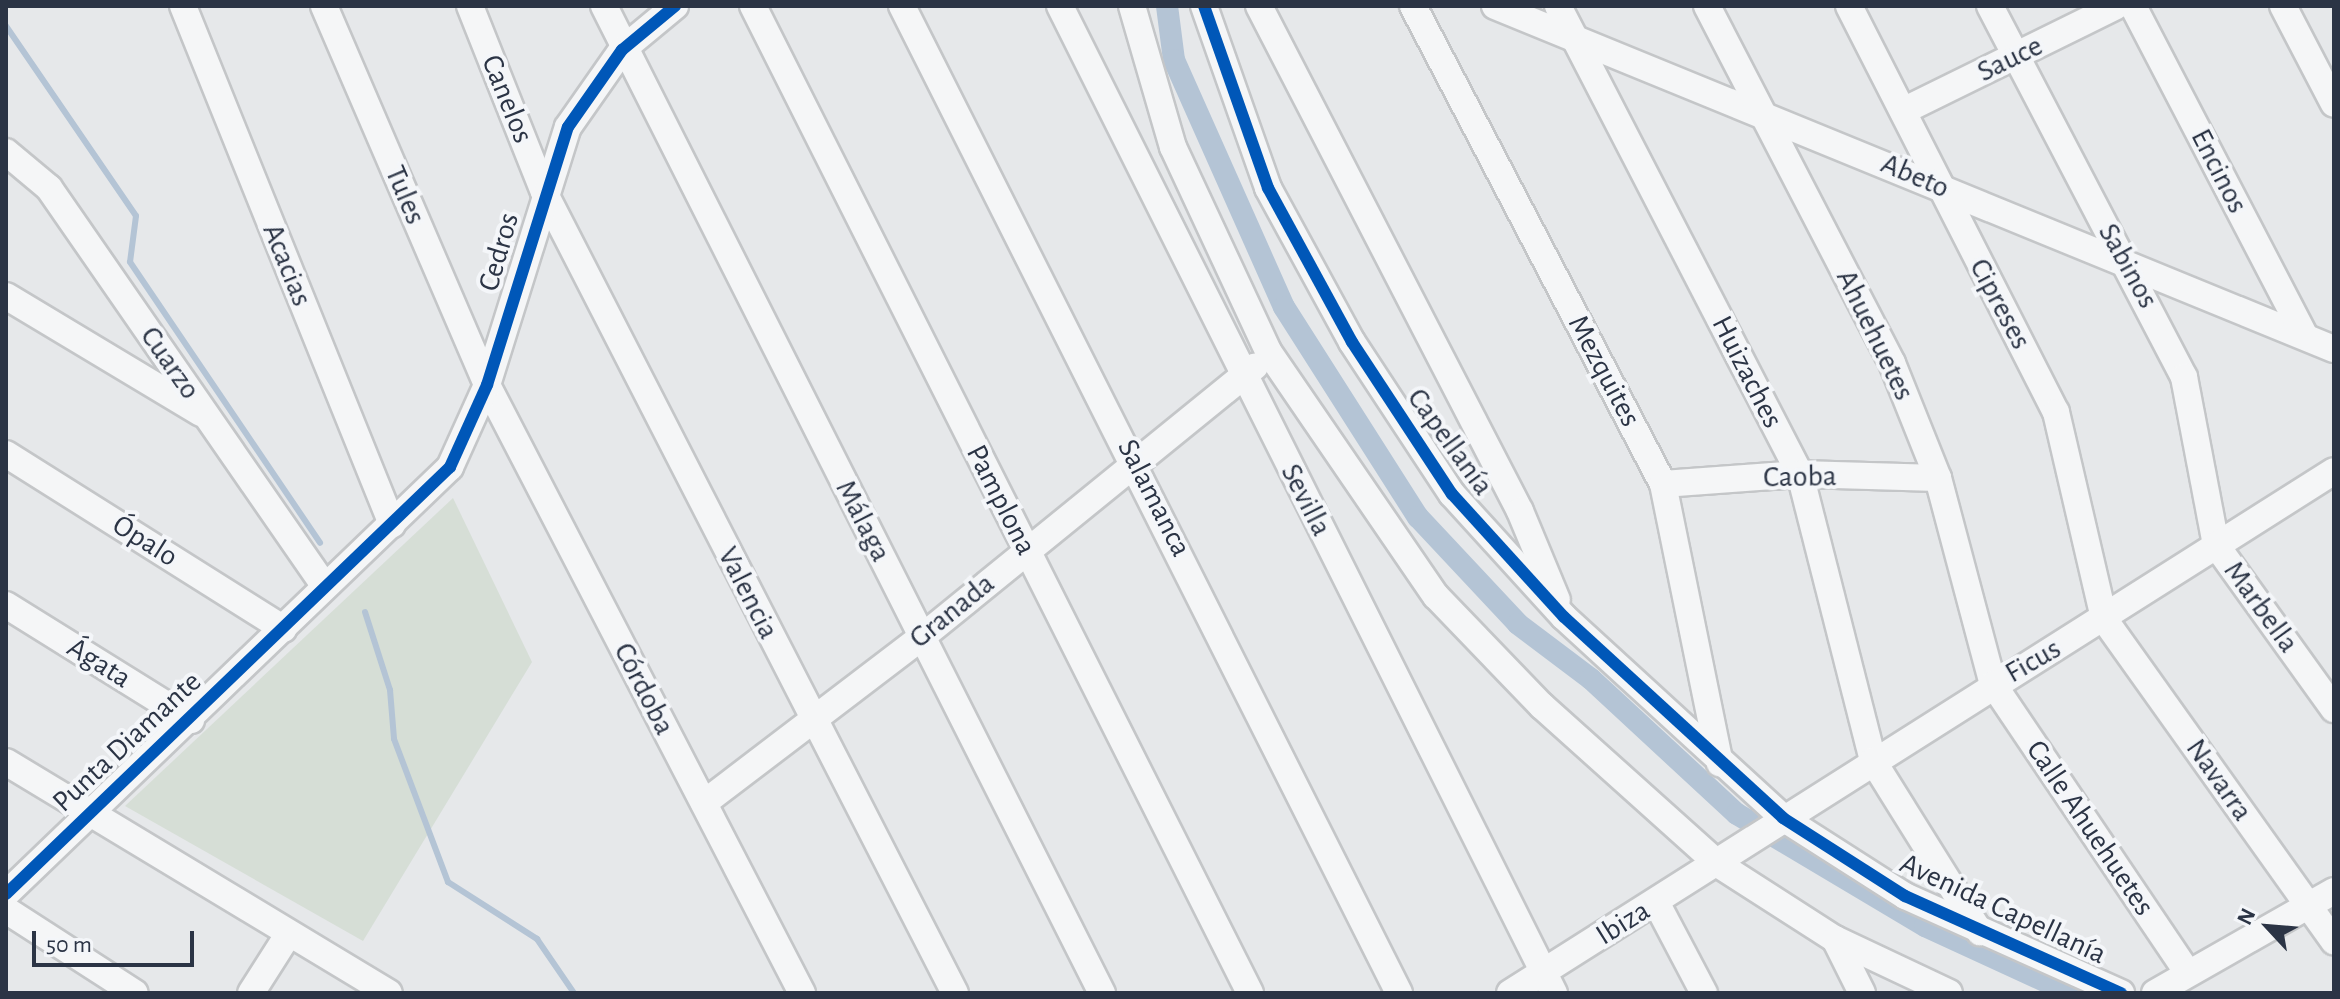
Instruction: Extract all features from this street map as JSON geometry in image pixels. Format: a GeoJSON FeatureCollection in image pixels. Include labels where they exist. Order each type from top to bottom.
{"type":"FeatureCollection","features":[{"type":"Feature","properties":{"kind":"street","name":"Acacias"},"geometry":{"type":"LineString","coordinates":[[183,6],[392,524]]}},
{"type":"Feature","properties":{"kind":"street","name":"Tules"},"geometry":{"type":"LineString","coordinates":[[324,6],[487,385]]}},
{"type":"Feature","properties":{"kind":"street","name":"Canelos"},"geometry":{"type":"LineString","coordinates":[[470,6],[544,192]]}},
{"type":"Feature","properties":{"kind":"street","name":"Málaga"},"geometry":{"type":"LineString","coordinates":[[604,6],[622,50],[1102,993]]}},
{"type":"Feature","properties":{"kind":"street","name":"Cedros"},"geometry":{"type":"LineString","coordinates":[[324,585],[450,467],[487,385],[544,192],[579,104],[622,50],[675,6]]}},
{"type":"Feature","properties":{"kind":"street","name":"Pamplona"},"geometry":{"type":"LineString","coordinates":[[753,6],[1250,993]]}},
{"type":"Feature","properties":{"kind":"street","name":"Salamanca"},"geometry":{"type":"LineString","coordinates":[[902,6],[1138,465],[1399,993]]}},
{"type":"Feature","properties":{"kind":"street","name":"Sevilla"},"geometry":{"type":"LineString","coordinates":[[1060,6],[1549,983]]}},
{"type":"Feature","properties":{"kind":"street"},"geometry":{"type":"LineString","coordinates":[[1132,6],[1173,147],[1268,351],[1436,596],[1542,706],[1726,858],[1835,939],[1949,993]]}},
{"type":"Feature","properties":{"kind":"street","name":"Capellanía"},"geometry":{"type":"LineString","coordinates":[[1204,6],[1268,188],[1352,342],[1452,494],[1564,617],[1720,763],[1778,822]]}},
{"type":"Feature","properties":{"kind":"street","name":"Capellanía"},"geometry":{"type":"LineString","coordinates":[[1259,6],[1520,511],[1564,617]]}},
{"type":"Feature","properties":{"kind":"street","name":"Mezquites"},"geometry":{"type":"LineString","coordinates":[[1413,6],[1663,484],[1720,763]]}},
{"type":"Feature","properties":{"kind":"street","name":"Abeto"},"geometry":{"type":"LineString","coordinates":[[1495,6],[1762,111],[2127,267],[2334,349]]}},
{"type":"Feature","properties":{"kind":"street","name":"Huizaches"},"geometry":{"type":"LineString","coordinates":[[1558,6],[1800,474],[1873,761],[1981,935]]}},
{"type":"Feature","properties":{"kind":"street","name":"Ahuehuetes"},"geometry":{"type":"LineString","coordinates":[[1707,6],[1892,363],[1938,478],[1993,684]]}},
{"type":"Feature","properties":{"kind":"street","name":"Cipreses"},"geometry":{"type":"LineString","coordinates":[[1849,6],[1903,111],[1935,185],[2056,412],[2104,619]]}},
{"type":"Feature","properties":{"kind":"street","name":"Sabinos"},"geometry":{"type":"LineString","coordinates":[[1990,6],[2184,377],[2216,545]]}},
{"type":"Feature","properties":{"kind":"street","name":"Sauce"},"geometry":{"type":"LineString","coordinates":[[1903,111],[2116,6]]}},
{"type":"Feature","properties":{"kind":"street","name":"Encinos"},"geometry":{"type":"LineString","coordinates":[[2133,6],[2305,336]]}},
{"type":"Feature","properties":{"kind":"street"},"geometry":{"type":"LineString","coordinates":[[2283,6],[2334,104]]}},
{"type":"Feature","properties":{"kind":"street","name":"Cuarzo"},"geometry":{"type":"LineString","coordinates":[[6,152],[49,188],[324,585]]}},
{"type":"Feature","properties":{"kind":"street","name":"Valencia"},"geometry":{"type":"LineString","coordinates":[[544,192],[955,993]]}},
{"type":"Feature","properties":{"kind":"street"},"geometry":{"type":"LineString","coordinates":[[6,296],[207,417]]}},
{"type":"Feature","properties":{"kind":"street","name":"Granada"},"geometry":{"type":"LineString","coordinates":[[704,803],[811,717],[922,637],[1026,551],[1138,465],[1244,377],[1268,351]]}},
{"type":"Feature","properties":{"kind":"street","name":"Córdoba"},"geometry":{"type":"LineString","coordinates":[[487,385],[802,993]]}},
{"type":"Feature","properties":{"kind":"street","name":"Ópalo"},"geometry":{"type":"LineString","coordinates":[[6,454],[284,629]]}},
{"type":"Feature","properties":{"kind":"street","name":"Caoba"},"geometry":{"type":"LineString","coordinates":[[1663,484],[1800,474],[1938,478]]}},
{"type":"Feature","properties":{"kind":"street","name":"Ficus"},"geometry":{"type":"LineString","coordinates":[[1726,858],[1993,684],[2104,619],[2216,545],[2332,476]]}},
{"type":"Feature","properties":{"kind":"street","name":"Marbella"},"geometry":{"type":"LineString","coordinates":[[2216,545],[2334,709]]}},
{"type":"Feature","properties":{"kind":"street","name":"Punta Diamante"},"geometry":{"type":"LineString","coordinates":[[6,894],[191,720],[324,585]]}},
{"type":"Feature","properties":{"kind":"street","name":"Ágata"},"geometry":{"type":"LineString","coordinates":[[6,605],[191,720]]}},
{"type":"Feature","properties":{"kind":"street","name":"Navarra"},"geometry":{"type":"LineString","coordinates":[[2104,619],[2334,941]]}},
{"type":"Feature","properties":{"kind":"street","name":"Calle Ahuehuetes"},"geometry":{"type":"LineString","coordinates":[[1993,684],[2187,972]]}},
{"type":"Feature","properties":{"kind":"street"},"geometry":{"type":"LineString","coordinates":[[6,762],[288,935],[389,993]]}},
{"type":"Feature","properties":{"kind":"street","name":"Avenida Capellanía"},"geometry":{"type":"LineString","coordinates":[[1778,822],[1981,935],[2121,993]]}},
{"type":"Feature","properties":{"kind":"street","name":"Ibiza"},"geometry":{"type":"LineString","coordinates":[[1510,993],[1549,983],[1656,902],[1726,858]]}},
{"type":"Feature","properties":{"kind":"street"},"geometry":{"type":"LineString","coordinates":[[2155,993],[2187,972],[2334,891]]}},
{"type":"Feature","properties":{"kind":"street"},"geometry":{"type":"LineString","coordinates":[[1656,902],[1704,993]]}},
{"type":"Feature","properties":{"kind":"street"},"geometry":{"type":"LineString","coordinates":[[6,910],[135,993]]}},
{"type":"Feature","properties":{"kind":"street"},"geometry":{"type":"LineString","coordinates":[[251,993],[288,935]]}},
{"type":"Feature","properties":{"kind":"street"},"geometry":{"type":"LineString","coordinates":[[1835,939],[1862,993]]}},
{"type":"Feature","properties":{"kind":"shaded area"},"geometry":{"type":"Polygon","coordinates":[[[453,498],[532,662],[363,941],[125,806],[453,498]]]}},
{"type":"Feature","properties":{"kind":"waterway"},"geometry":{"type":"LineString","coordinates":[[1167,6],[1174,60],[1284,307],[1418,517],[1518,624],[1591,679],[1737,814],[1925,926],[2071,993]]}},
{"type":"Feature","properties":{"kind":"waterway"},"geometry":{"type":"LineString","coordinates":[[6,26],[136,216],[130,262],[320,543]]}},
{"type":"Feature","properties":{"kind":"waterway"},"geometry":{"type":"LineString","coordinates":[[365,612],[390,690],[394,739],[448,882],[537,939],[574,993]]}},
{"type":"Feature","properties":{"kind":"cycle path"},"geometry":{"type":"LineString","coordinates":[[6,894],[450,467],[487,385],[568,127],[622,50],[675,6]]}},
{"type":"Feature","properties":{"kind":"cycle path"},"geometry":{"type":"LineString","coordinates":[[1204,6],[1268,188],[1352,342],[1452,494],[1564,617],[1783,818],[1905,896],[2121,993]]}}]}
